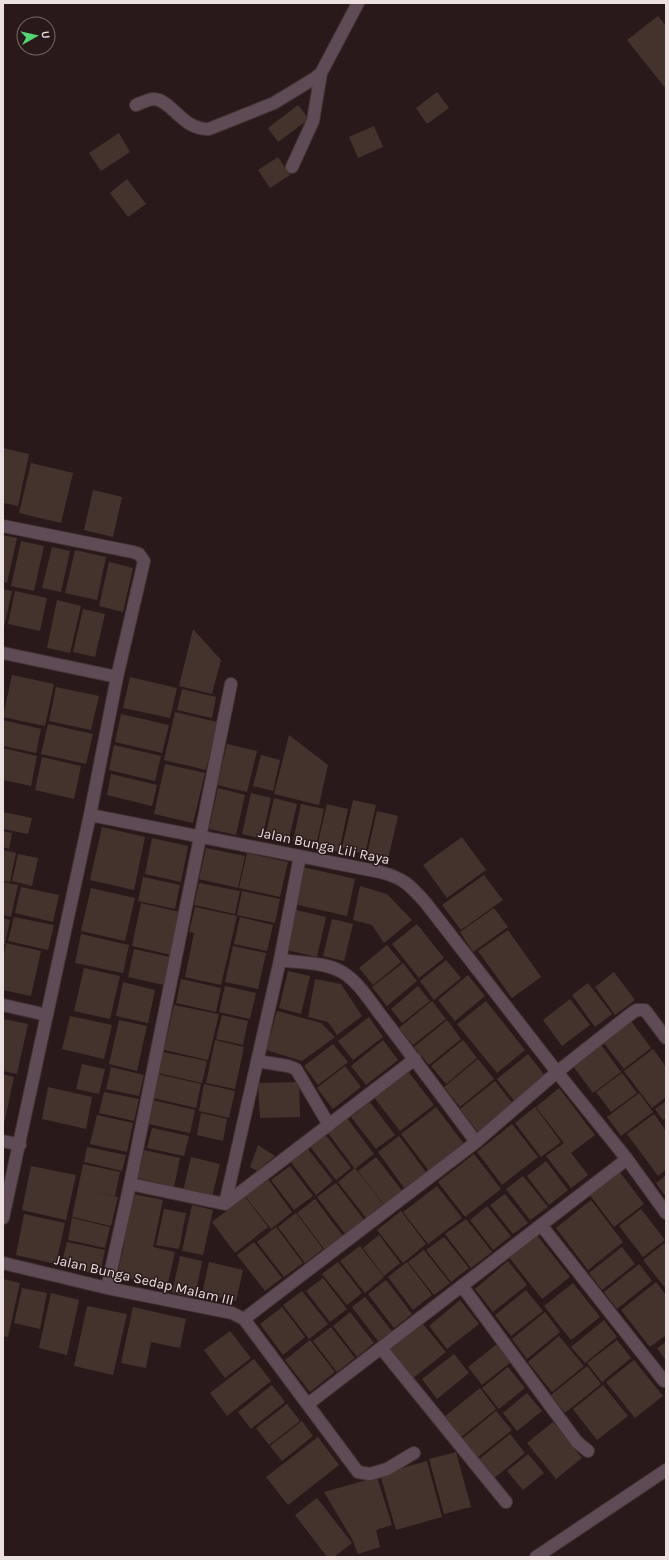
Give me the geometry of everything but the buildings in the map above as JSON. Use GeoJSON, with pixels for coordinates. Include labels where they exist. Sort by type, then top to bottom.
{"type":"FeatureCollection","features":[{"type":"Feature","properties":{"kind":"street"},"geometry":{"type":"LineString","coordinates":[[292,167],[313,121],[321,73],[358,3]]}},
{"type":"Feature","properties":{"kind":"street"},"geometry":{"type":"LineString","coordinates":[[136,105],[154,99],[162,102],[190,125],[202,129],[209,129],[274,104],[321,73]]}},
{"type":"Feature","properties":{"kind":"street"},"geometry":{"type":"LineString","coordinates":[[3,526],[133,552],[142,558],[143,568],[117,677],[90,815],[20,1145],[3,1218]]}},
{"type":"Feature","properties":{"kind":"street"},"geometry":{"type":"LineString","coordinates":[[3,653],[117,677]]}},
{"type":"Feature","properties":{"kind":"street"},"geometry":{"type":"LineString","coordinates":[[107,1288],[130,1184],[231,684]]}},
{"type":"Feature","properties":{"kind":"street","name":"Jalan Bunga Lili Raya"},"geometry":{"type":"LineString","coordinates":[[90,815],[380,872],[395,876],[405,882],[425,902],[557,1072],[627,1159],[666,1213]]}},
{"type":"Feature","properties":{"kind":"street"},"geometry":{"type":"LineString","coordinates":[[225,1204],[280,960],[300,856]]}},
{"type":"Feature","properties":{"kind":"street"},"geometry":{"type":"LineString","coordinates":[[280,960],[324,966],[343,972],[355,983],[415,1059],[476,1142]]}},
{"type":"Feature","properties":{"kind":"street"},"geometry":{"type":"LineString","coordinates":[[3,1005],[47,1015]]}},
{"type":"Feature","properties":{"kind":"street"},"geometry":{"type":"LineString","coordinates":[[244,1319],[476,1142],[557,1072],[637,1010],[645,1010],[666,1038]]}},
{"type":"Feature","properties":{"kind":"street"},"geometry":{"type":"LineString","coordinates":[[130,1184],[225,1204],[415,1059]]}},
{"type":"Feature","properties":{"kind":"street"},"geometry":{"type":"LineString","coordinates":[[257,1061],[296,1069],[329,1125]]}},
{"type":"Feature","properties":{"kind":"street"},"geometry":{"type":"LineString","coordinates":[[3,1141],[20,1145]]}},
{"type":"Feature","properties":{"kind":"street"},"geometry":{"type":"LineString","coordinates":[[308,1404],[627,1159]]}},
{"type":"Feature","properties":{"kind":"street"},"geometry":{"type":"LineString","coordinates":[[541,1225],[664,1381]]}},
{"type":"Feature","properties":{"kind":"street","name":"Jalan Bunga Sedap Malam III"},"geometry":{"type":"LineString","coordinates":[[3,1263],[107,1288],[232,1313],[244,1319],[358,1472],[370,1474],[387,1469],[414,1453]]}},
{"type":"Feature","properties":{"kind":"street"},"geometry":{"type":"LineString","coordinates":[[462,1286],[578,1442],[588,1451]]}},
{"type":"Feature","properties":{"kind":"street"},"geometry":{"type":"LineString","coordinates":[[381,1348],[506,1502]]}},
{"type":"Feature","properties":{"kind":"street"},"geometry":{"type":"LineString","coordinates":[[536,1557],[666,1470]]}}]}
